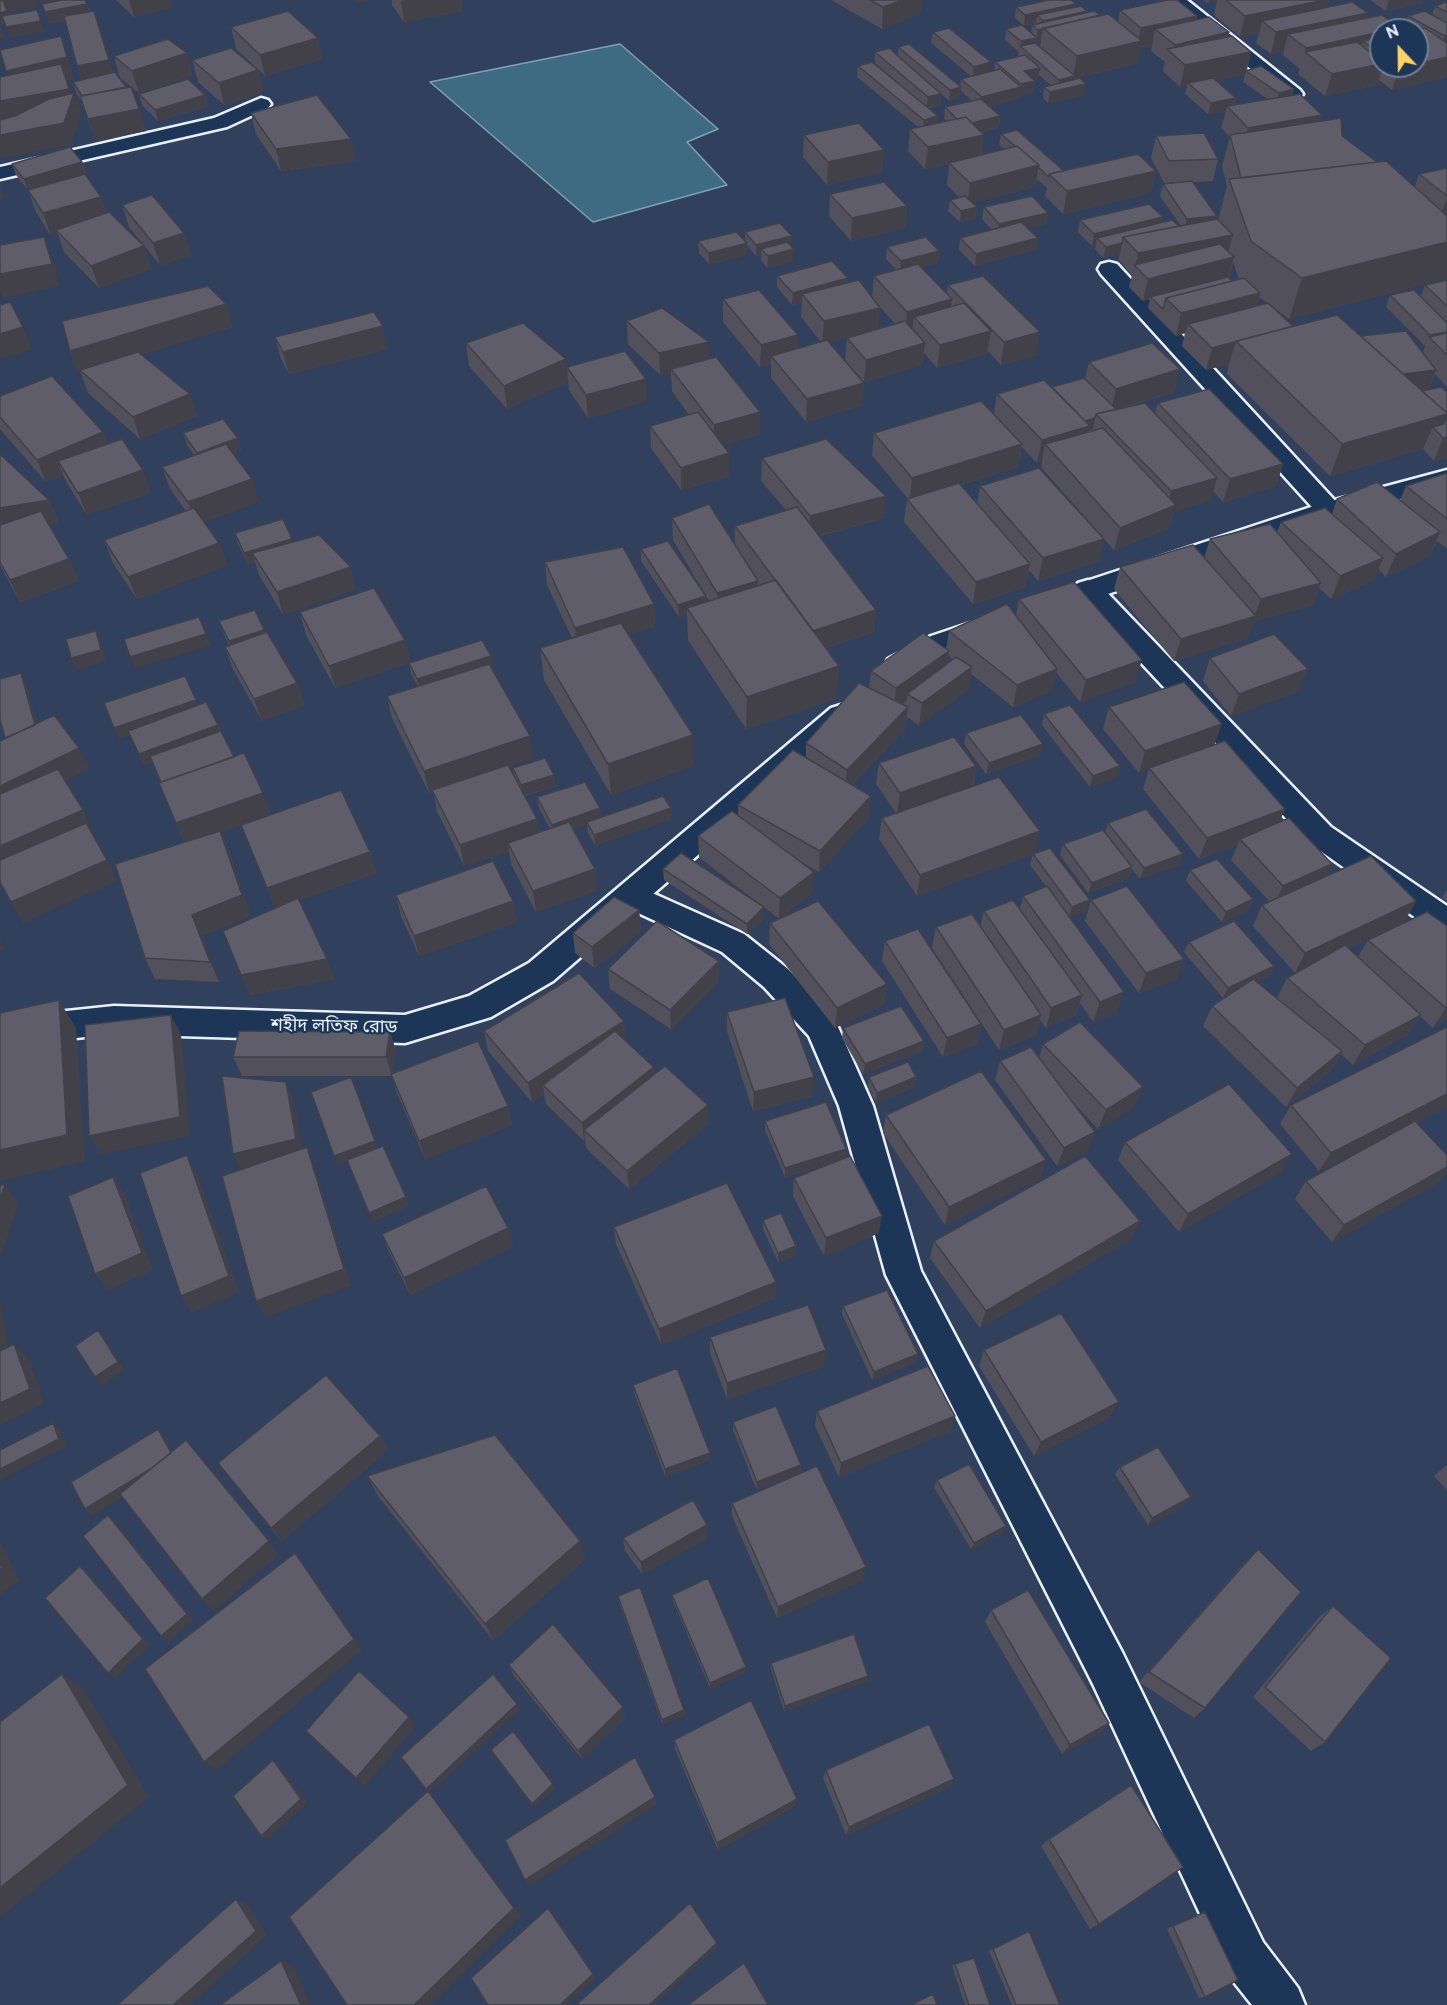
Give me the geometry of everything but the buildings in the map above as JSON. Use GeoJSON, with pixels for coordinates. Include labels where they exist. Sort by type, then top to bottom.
{"type":"FeatureCollection","features":[{"type":"Feature","properties":{"kind":"street"},"geometry":{"type":"LineString","coordinates":[[1176,0],[1306,107]]}},
{"type":"Feature","properties":{"kind":"street"},"geometry":{"type":"LineString","coordinates":[[0,174],[103,148],[220,123],[261,104]]}},
{"type":"Feature","properties":{"kind":"street"},"geometry":{"type":"LineString","coordinates":[[1109,269],[1329,510]]}},
{"type":"Feature","properties":{"kind":"street","name":"শহীদ লতিফ রোড"},"geometry":{"type":"LineString","coordinates":[[0,1032],[114,1020],[405,1029],[479,1007],[542,972],[899,664],[941,643],[1088,589],[1329,510],[1447,477]]}},
{"type":"Feature","properties":{"kind":"street"},"geometry":{"type":"LineString","coordinates":[[1088,589],[1320,835],[1447,922]]}},
{"type":"Feature","properties":{"kind":"street"},"geometry":{"type":"LineString","coordinates":[[632,896],[733,942],[776,978],[822,1028],[856,1106],[904,1275],[1108,1669],[1246,1959],[1281,2005]]}},
{"type":"Feature","properties":{"kind":"water"},"geometry":{"type":"Polygon","coordinates":[[[620,44],[718,129],[687,142],[727,185],[593,222],[430,82],[620,44]]]}}]}
